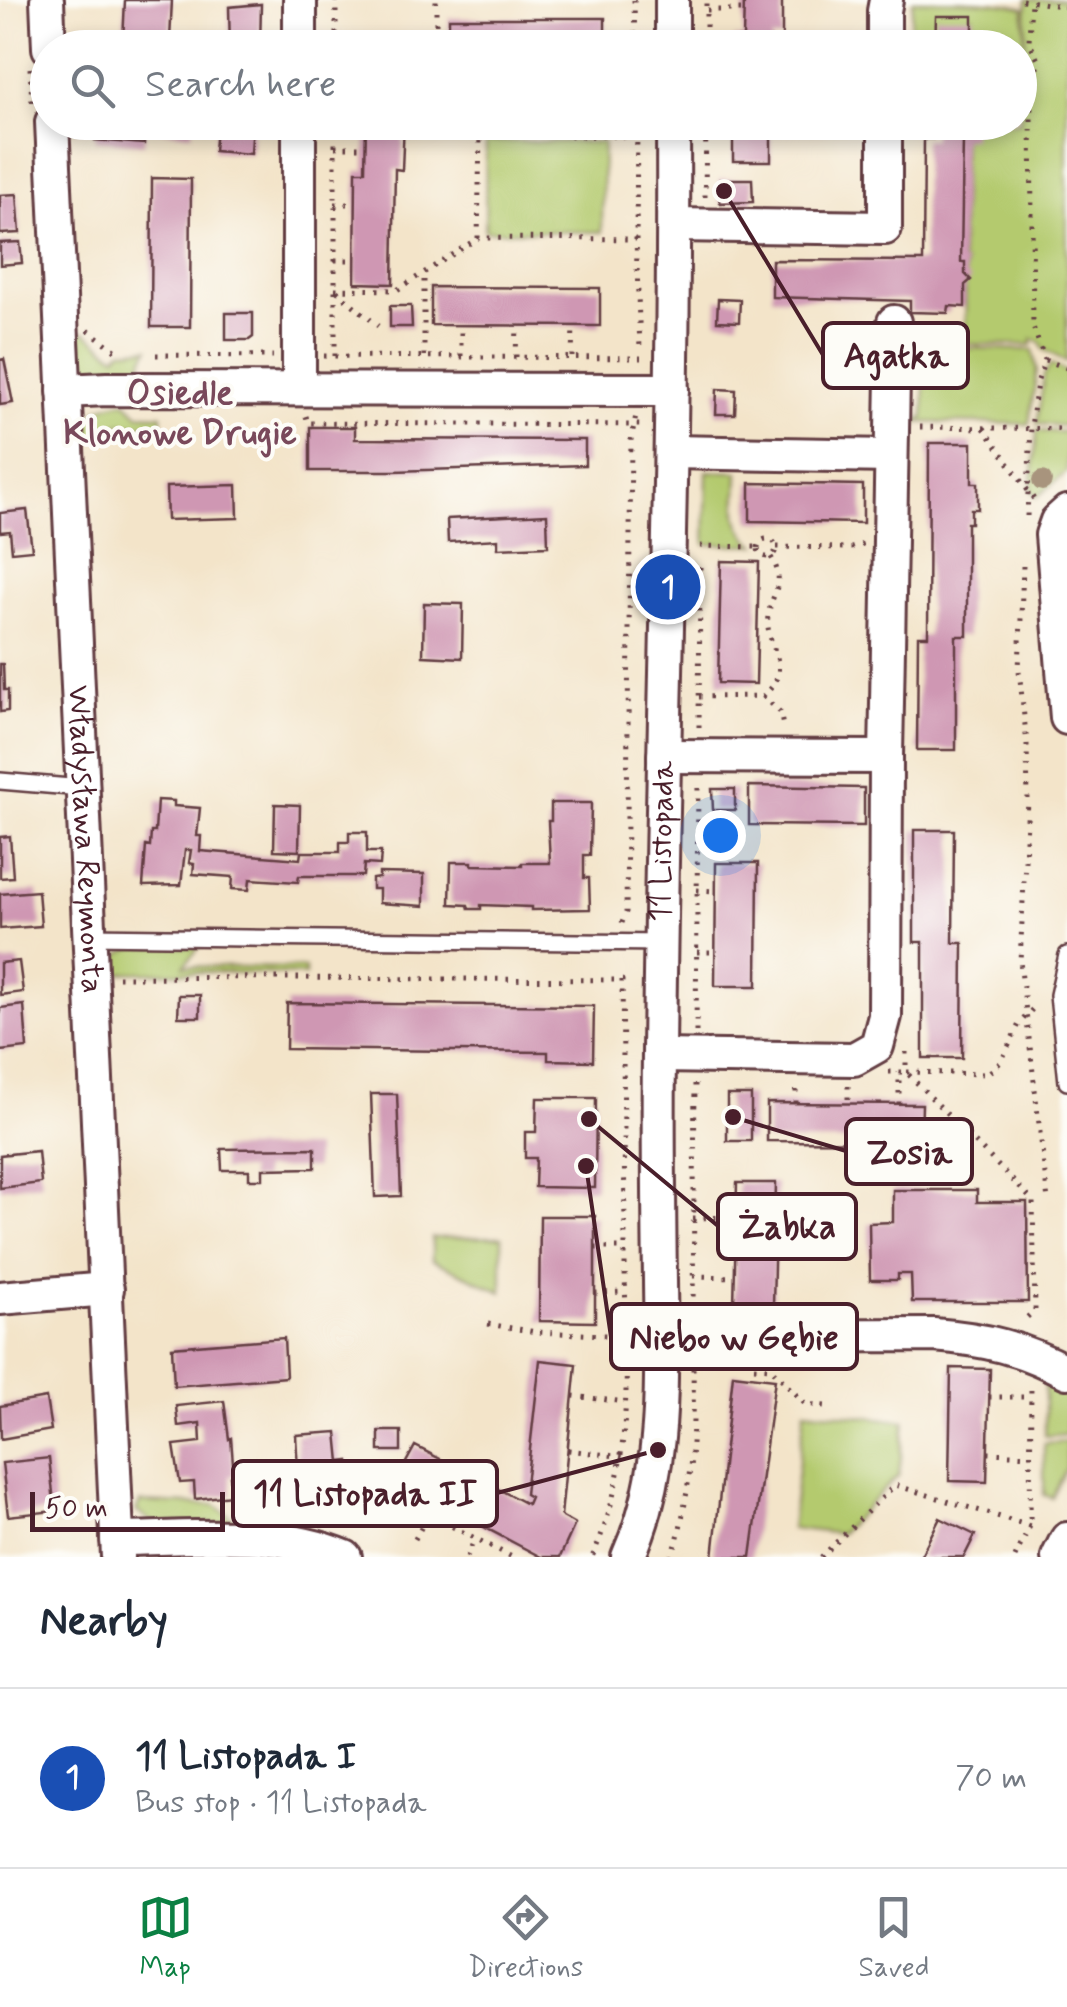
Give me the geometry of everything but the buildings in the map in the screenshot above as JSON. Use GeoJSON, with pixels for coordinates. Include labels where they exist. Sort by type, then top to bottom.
{"type":"FeatureCollection","features":[{"type":"Feature","properties":{"kind":"street"},"geometry":{"type":"LineString","coordinates":[[47,0],[48,30]]}},
{"type":"Feature","properties":{"kind":"street"},"geometry":{"type":"LineString","coordinates":[[300,0],[300,30]]}},
{"type":"Feature","properties":{"kind":"street"},"geometry":{"type":"LineString","coordinates":[[672,0],[672,30]]}},
{"type":"Feature","properties":{"kind":"street"},"geometry":{"type":"LineString","coordinates":[[884,30],[886,0]]}},
{"type":"Feature","properties":{"kind":"street","name":"Władysława Reymonta"},"geometry":{"type":"LineString","coordinates":[[53,140],[117,1548]]}},
{"type":"Feature","properties":{"kind":"street"},"geometry":{"type":"LineString","coordinates":[[299,389],[300,140]]}},
{"type":"Feature","properties":{"kind":"street","name":"11 Listopada"},"geometry":{"type":"LineString","coordinates":[[628,1557],[658,1450],[662,1336],[659,1056],[671,439],[656,390],[689,225],[676,140]]}},
{"type":"Feature","properties":{"kind":"street"},"geometry":{"type":"LineString","coordinates":[[689,225],[885,228],[885,140]]}},
{"type":"Feature","properties":{"kind":"street"},"geometry":{"type":"LineString","coordinates":[[659,1056],[854,1059],[877,1046],[885,1016],[894,322]]}},
{"type":"Feature","properties":{"kind":"street"},"geometry":{"type":"LineString","coordinates":[[64,391],[656,390]]}},
{"type":"Feature","properties":{"kind":"street"},"geometry":{"type":"LineString","coordinates":[[671,439],[891,441]]}},
{"type":"Feature","properties":{"kind":"street"},"geometry":{"type":"LineString","coordinates":[[1049,522],[1067,718]]}},
{"type":"Feature","properties":{"kind":"street"},"geometry":{"type":"LineString","coordinates":[[664,756],[886,757]]}},
{"type":"Feature","properties":{"kind":"street"},"geometry":{"type":"LineString","coordinates":[[0,1298],[107,1289]]}},
{"type":"Feature","properties":{"kind":"street"},"geometry":{"type":"LineString","coordinates":[[662,1336],[934,1336],[1023,1342],[1067,1372]]}},
{"type":"Feature","properties":{"kind":"street"},"geometry":{"type":"LineString","coordinates":[[117,1548],[248,1538],[284,1540],[345,1557]]}},
{"type":"Feature","properties":{"kind":"street"},"geometry":{"type":"LineString","coordinates":[[1058,1557],[1067,1539]]}},
{"type":"Feature","properties":{"kind":"lane"},"geometry":{"type":"LineString","coordinates":[[0,782],[82,788]]}},
{"type":"Feature","properties":{"kind":"lane"},"geometry":{"type":"LineString","coordinates":[[88,936],[661,942]]}},
{"type":"Feature","properties":{"kind":"lane"},"geometry":{"type":"LineString","coordinates":[[1067,955],[1058,995],[1067,1082]]}},
{"type":"Feature","properties":{"kind":"path"},"geometry":{"type":"LineString","coordinates":[[336,0],[336,30]]}},
{"type":"Feature","properties":{"kind":"path"},"geometry":{"type":"LineString","coordinates":[[436,0],[436,30]]}},
{"type":"Feature","properties":{"kind":"path"},"geometry":{"type":"LineString","coordinates":[[634,0],[635,30]]}},
{"type":"Feature","properties":{"kind":"path"},"geometry":{"type":"LineString","coordinates":[[706,0],[706,30]]}},
{"type":"Feature","properties":{"kind":"path"},"geometry":{"type":"LineString","coordinates":[[1022,0],[1067,7]]}},
{"type":"Feature","properties":{"kind":"path"},"geometry":{"type":"LineString","coordinates":[[1030,30],[1032,1]]}},
{"type":"Feature","properties":{"kind":"path"},"geometry":{"type":"LineString","coordinates":[[706,10],[744,10]]}},
{"type":"Feature","properties":{"kind":"path"},"geometry":{"type":"LineString","coordinates":[[335,140],[335,356]]}},
{"type":"Feature","properties":{"kind":"path"},"geometry":{"type":"LineString","coordinates":[[478,238],[480,140]]}},
{"type":"Feature","properties":{"kind":"path"},"geometry":{"type":"LineString","coordinates":[[156,355],[641,358],[637,140]]}},
{"type":"Feature","properties":{"kind":"path"},"geometry":{"type":"LineString","coordinates":[[689,225],[705,140]]}},
{"type":"Feature","properties":{"kind":"path"},"geometry":{"type":"LineString","coordinates":[[1031,140],[1032,327],[1045,360],[1037,383],[1028,491],[1049,522]]}},
{"type":"Feature","properties":{"kind":"path"},"geometry":{"type":"LineString","coordinates":[[335,147],[365,147]]}},
{"type":"Feature","properties":{"kind":"path"},"geometry":{"type":"LineString","coordinates":[[335,204],[356,204]]}},
{"type":"Feature","properties":{"kind":"path"},"geometry":{"type":"LineString","coordinates":[[335,289],[397,290],[478,238],[534,235],[636,240]]}},
{"type":"Feature","properties":{"kind":"path"},"geometry":{"type":"LineString","coordinates":[[335,260],[356,260]]}},
{"type":"Feature","properties":{"kind":"path"},"geometry":{"type":"LineString","coordinates":[[424,272],[424,356]]}},
{"type":"Feature","properties":{"kind":"path"},"geometry":{"type":"LineString","coordinates":[[335,289],[378,326]]}},
{"type":"Feature","properties":{"kind":"path"},"geometry":{"type":"LineString","coordinates":[[460,356],[461,325]]}},
{"type":"Feature","properties":{"kind":"path"},"geometry":{"type":"LineString","coordinates":[[516,357],[517,326]]}},
{"type":"Feature","properties":{"kind":"path"},"geometry":{"type":"LineString","coordinates":[[572,358],[573,326]]}},
{"type":"Feature","properties":{"kind":"path"},"geometry":{"type":"LineString","coordinates":[[1045,360],[1067,368]]}},
{"type":"Feature","properties":{"kind":"path"},"geometry":{"type":"LineString","coordinates":[[299,389],[308,423],[634,425],[671,439]]}},
{"type":"Feature","properties":{"kind":"path"},"geometry":{"type":"LineString","coordinates":[[615,941],[626,912],[631,440],[634,425],[656,390]]}},
{"type":"Feature","properties":{"kind":"path"},"geometry":{"type":"LineString","coordinates":[[891,441],[984,427],[1067,428]]}},
{"type":"Feature","properties":{"kind":"path"},"geometry":{"type":"LineString","coordinates":[[984,427],[1049,522]]}},
{"type":"Feature","properties":{"kind":"path"},"geometry":{"type":"LineString","coordinates":[[699,697],[763,696],[778,677],[768,615],[779,580],[771,557],[762,555],[758,547],[766,538],[777,546],[771,557]]}},
{"type":"Feature","properties":{"kind":"path"},"geometry":{"type":"LineString","coordinates":[[777,546],[850,548],[864,544]]}},
{"type":"Feature","properties":{"kind":"path"},"geometry":{"type":"LineString","coordinates":[[696,1056],[700,546],[758,547]]}},
{"type":"Feature","properties":{"kind":"path"},"geometry":{"type":"LineString","coordinates":[[1024,562],[1019,670],[1028,800],[1020,961],[1048,1200]]}},
{"type":"Feature","properties":{"kind":"path"},"geometry":{"type":"LineString","coordinates":[[763,696],[780,712],[783,726]]}},
{"type":"Feature","properties":{"kind":"path"},"geometry":{"type":"LineString","coordinates":[[697,890],[716,891]]}},
{"type":"Feature","properties":{"kind":"path"},"geometry":{"type":"LineString","coordinates":[[697,952],[716,952]]}},
{"type":"Feature","properties":{"kind":"path"},"geometry":{"type":"LineString","coordinates":[[90,976],[622,980],[625,1402],[622,1457],[614,1499],[592,1557]]}},
{"type":"Feature","properties":{"kind":"path"},"geometry":{"type":"LineString","coordinates":[[882,1072],[987,1074],[1001,1062],[1026,1015],[1048,993],[1058,995]]}},
{"type":"Feature","properties":{"kind":"path"},"geometry":{"type":"LineString","coordinates":[[899,1104],[902,1072]]}},
{"type":"Feature","properties":{"kind":"path"},"geometry":{"type":"LineString","coordinates":[[902,1072],[1033,1202],[1034,1310],[1023,1342],[1031,1397],[1030,1526],[1015,1557]]}},
{"type":"Feature","properties":{"kind":"path"},"geometry":{"type":"LineString","coordinates":[[694,1218],[736,1217]]}},
{"type":"Feature","properties":{"kind":"path"},"geometry":{"type":"LineString","coordinates":[[595,1248],[625,1248]]}},
{"type":"Feature","properties":{"kind":"path"},"geometry":{"type":"LineString","coordinates":[[693,1276],[734,1277]]}},
{"type":"Feature","properties":{"kind":"path"},"geometry":{"type":"LineString","coordinates":[[595,1293],[626,1292]]}},
{"type":"Feature","properties":{"kind":"path"},"geometry":{"type":"LineString","coordinates":[[488,1324],[536,1332],[626,1336]]}},
{"type":"Feature","properties":{"kind":"path"},"geometry":{"type":"LineString","coordinates":[[743,1366],[772,1368],[805,1404],[814,1408],[825,1406]]}},
{"type":"Feature","properties":{"kind":"path"},"geometry":{"type":"LineString","coordinates":[[573,1396],[625,1402]]}},
{"type":"Feature","properties":{"kind":"path"},"geometry":{"type":"LineString","coordinates":[[989,1397],[1031,1397]]}},
{"type":"Feature","properties":{"kind":"path"},"geometry":{"type":"LineString","coordinates":[[568,1450],[622,1457]]}},
{"type":"Feature","properties":{"kind":"path"},"geometry":{"type":"LineString","coordinates":[[988,1454],[1031,1455]]}},
{"type":"Feature","properties":{"kind":"path"},"geometry":{"type":"LineString","coordinates":[[821,1557],[895,1485],[1030,1526]]}},
{"type":"Feature","properties":{"kind":"path"},"geometry":{"type":"LineString","coordinates":[[396,1498],[512,1557]]}},
{"type":"Feature","properties":{"kind":"path"},"geometry":{"type":"LineString","coordinates":[[416,1539],[428,1514]]}},
{"type":"Feature","properties":{"kind":"path"},"geometry":{"type":"LineString","coordinates":[[467,1557],[474,1538]]}},
{"type":"Feature","properties":{"kind":"green space"},"geometry":{"type":"Polygon","coordinates":[[[913,0],[987,2],[1024,8],[1025,30],[972,30],[972,16],[953,30],[910,30],[913,0]]]}},
{"type":"Feature","properties":{"kind":"green space"},"geometry":{"type":"Polygon","coordinates":[[[1027,0],[1067,0],[1067,362],[1032,339],[1032,345],[966,344],[965,262],[961,262],[963,140],[1037,140],[1037,30],[1026,30],[1027,0]]]}},
{"type":"Feature","properties":{"kind":"green space"},"geometry":{"type":"Polygon","coordinates":[[[486,141],[603,142],[602,232],[485,231],[486,141]]]}},
{"type":"Feature","properties":{"kind":"green space"},"geometry":{"type":"Polygon","coordinates":[[[85,332],[116,356],[122,350],[149,348],[135,376],[101,374],[86,366],[77,333],[85,332]]]}},
{"type":"Feature","properties":{"kind":"green space"},"geometry":{"type":"Polygon","coordinates":[[[966,348],[1033,350],[1037,370],[1029,424],[906,422],[924,418],[925,364],[965,364],[966,348]]]}},
{"type":"Feature","properties":{"kind":"green space"},"geometry":{"type":"Polygon","coordinates":[[[1051,364],[1067,372],[1067,426],[1037,424],[1044,375],[1051,364]]]}},
{"type":"Feature","properties":{"kind":"green space"},"geometry":{"type":"Polygon","coordinates":[[[125,401],[139,414],[162,415],[162,426],[119,424],[82,441],[86,423],[95,412],[125,401]]]}},
{"type":"Feature","properties":{"kind":"green space"},"geometry":{"type":"Polygon","coordinates":[[[1037,431],[1067,432],[1067,472],[1037,497],[1031,490],[1037,431]]]}},
{"type":"Feature","properties":{"kind":"green space"},"geometry":{"type":"Polygon","coordinates":[[[707,471],[738,472],[738,521],[756,545],[705,544],[707,471]]]}},
{"type":"Feature","properties":{"kind":"green space"},"geometry":{"type":"Polygon","coordinates":[[[200,946],[184,966],[305,968],[305,975],[108,973],[121,953],[134,947],[200,946]]]}},
{"type":"Feature","properties":{"kind":"green space"},"geometry":{"type":"Polygon","coordinates":[[[502,1237],[502,1292],[432,1260],[432,1238],[502,1237]]]}},
{"type":"Feature","properties":{"kind":"green space"},"geometry":{"type":"Polygon","coordinates":[[[1045,1381],[1067,1390],[1067,1434],[1045,1436],[1045,1381]]]}},
{"type":"Feature","properties":{"kind":"green space"},"geometry":{"type":"Polygon","coordinates":[[[805,1410],[905,1421],[899,1475],[840,1534],[791,1528],[805,1410]]]}},
{"type":"Feature","properties":{"kind":"green space"},"geometry":{"type":"Polygon","coordinates":[[[1067,1441],[1067,1467],[1052,1498],[1044,1495],[1044,1443],[1067,1441]]]}},
{"type":"Feature","properties":{"kind":"green space"},"geometry":{"type":"Polygon","coordinates":[[[140,1502],[215,1505],[240,1524],[155,1524],[136,1511],[140,1502]]]}},
{"type":"Feature","properties":{"kind":"place","name":"Agatka"},"geometry":{"type":"Point","coordinates":[724,191]}},
{"type":"Feature","properties":{"kind":"place","name":"11 Listopada I"},"geometry":{"type":"Point","coordinates":[668,587]}},
{"type":"Feature","properties":{"kind":"place","name":"Zosia"},"geometry":{"type":"Point","coordinates":[733,1117]}},
{"type":"Feature","properties":{"kind":"place","name":"Żabka"},"geometry":{"type":"Point","coordinates":[589,1119]}},
{"type":"Feature","properties":{"kind":"place","name":"Niebo w Gębie"},"geometry":{"type":"Point","coordinates":[586,1166]}},
{"type":"Feature","properties":{"kind":"place","name":"11 Listopada II"},"geometry":{"type":"Point","coordinates":[658,1450]}},
{"type":"Feature","properties":{"kind":"district","name":"Osiedle Klonowe Drugie"},"geometry":{"type":"Point","coordinates":[180,414]}}]}
